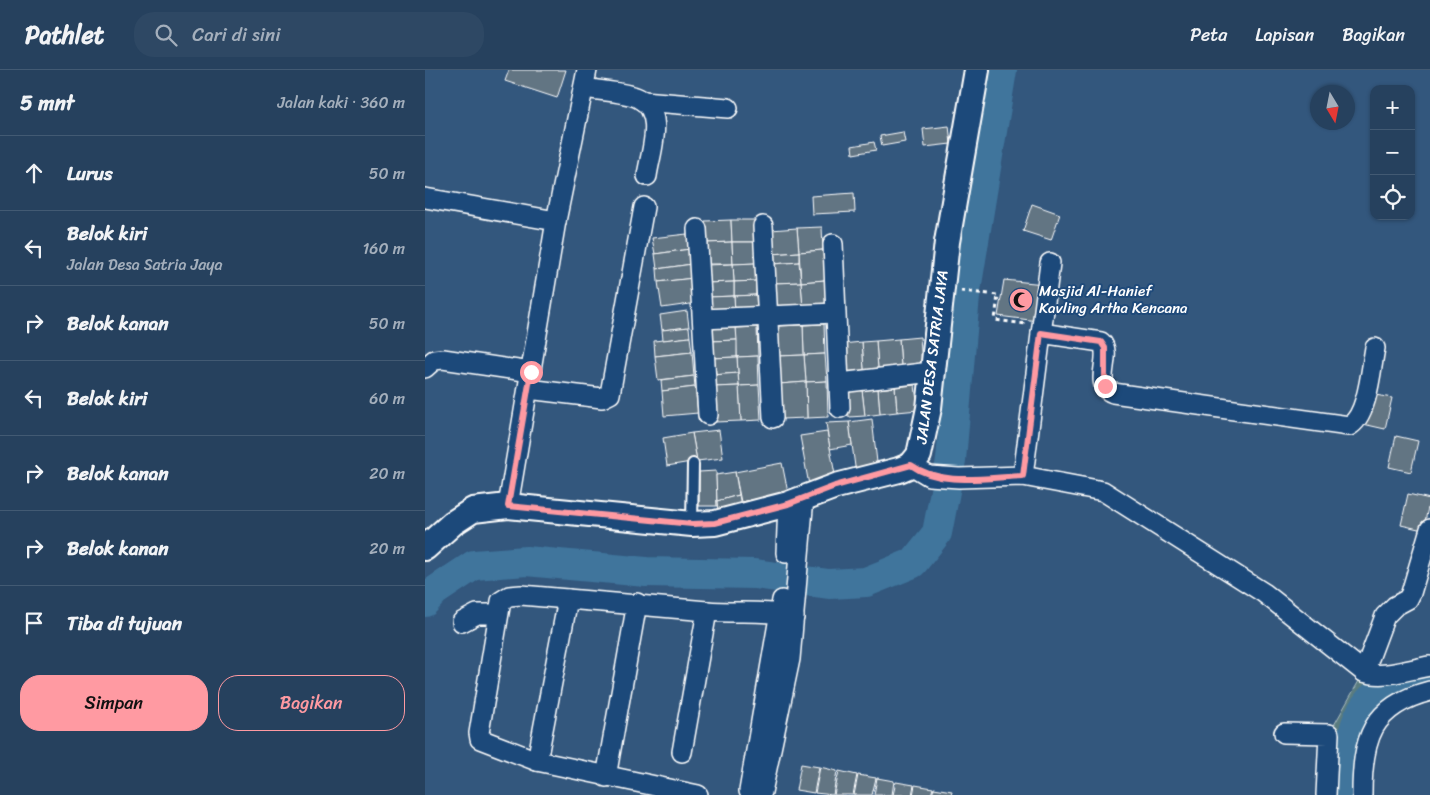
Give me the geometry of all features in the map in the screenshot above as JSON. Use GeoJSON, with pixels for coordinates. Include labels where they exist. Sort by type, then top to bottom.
{"type":"FeatureCollection","features":[{"type":"Feature","properties":{"kind":"street","name":"JALAN DESA SATRIA JAYA"},"geometry":{"type":"LineString","coordinates":[[425,548],[453,523],[473,510],[508,506],[692,524],[715,523],[796,500],[920,470],[921,450],[929,408],[931,372],[947,242],[977,70]]}},
{"type":"Feature","properties":{"kind":"street"},"geometry":{"type":"LineString","coordinates":[[508,506],[556,221],[586,79],[638,98],[651,109],[655,122],[647,176]]}},
{"type":"Feature","properties":{"kind":"street"},"geometry":{"type":"LineString","coordinates":[[643,101],[728,108]]}},
{"type":"Feature","properties":{"kind":"street"},"geometry":{"type":"LineString","coordinates":[[425,198],[556,221]]}},
{"type":"Feature","properties":{"kind":"street"},"geometry":{"type":"LineString","coordinates":[[426,366],[434,360],[443,359],[602,398],[610,394],[644,207]]}},
{"type":"Feature","properties":{"kind":"street"},"geometry":{"type":"LineString","coordinates":[[763,226],[773,418]]}},
{"type":"Feature","properties":{"kind":"street"},"geometry":{"type":"LineString","coordinates":[[697,229],[708,415]]}},
{"type":"Feature","properties":{"kind":"street"},"geometry":{"type":"LineString","coordinates":[[833,244],[840,408]]}},
{"type":"Feature","properties":{"kind":"street"},"geometry":{"type":"LineString","coordinates":[[1023,476],[1050,263]]}},
{"type":"Feature","properties":{"kind":"street"},"geometry":{"type":"LineString","coordinates":[[703,319],[835,313]]}},
{"type":"Feature","properties":{"kind":"street"},"geometry":{"type":"LineString","coordinates":[[1042,329],[1101,342],[1105,348],[1103,383],[1113,393],[1349,426],[1357,421],[1362,410],[1375,348]]}},
{"type":"Feature","properties":{"kind":"street"},"geometry":{"type":"LineString","coordinates":[[839,383],[931,372]]}},
{"type":"Feature","properties":{"kind":"street"},"geometry":{"type":"LineString","coordinates":[[920,470],[959,478],[1023,476],[1103,491],[1264,593],[1364,672],[1374,676],[1430,666]]}},
{"type":"Feature","properties":{"kind":"street"},"geometry":{"type":"LineString","coordinates":[[759,794],[788,609],[796,500]]}},
{"type":"Feature","properties":{"kind":"street"},"geometry":{"type":"LineString","coordinates":[[1364,672],[1385,616],[1408,599],[1411,593],[1430,529]]}},
{"type":"Feature","properties":{"kind":"street"},"geometry":{"type":"LineString","coordinates":[[698,795],[676,793],[537,761],[483,742],[479,738],[501,601],[509,596],[637,603],[707,611],[788,609]]}},
{"type":"Feature","properties":{"kind":"street"},"geometry":{"type":"LineString","coordinates":[[537,761],[568,599]]}},
{"type":"Feature","properties":{"kind":"street"},"geometry":{"type":"LineString","coordinates":[[606,777],[637,603]]}},
{"type":"Feature","properties":{"kind":"street"},"geometry":{"type":"LineString","coordinates":[[682,752],[707,611]]}},
{"type":"Feature","properties":{"kind":"street"},"geometry":{"type":"LineString","coordinates":[[462,622],[477,614],[498,614]]}},
{"type":"Feature","properties":{"kind":"street"},"geometry":{"type":"LineString","coordinates":[[1362,795],[1362,769],[1367,741],[1383,712],[1399,701],[1430,691]]}},
{"type":"Feature","properties":{"kind":"street"},"geometry":{"type":"LineString","coordinates":[[1284,733],[1329,734],[1326,795]]}},
{"type":"Feature","properties":{"kind":"lane"},"geometry":{"type":"LineString","coordinates":[[692,524],[693,464]]}},
{"type":"Feature","properties":{"kind":"path"},"geometry":{"type":"LineString","coordinates":[[961,290],[998,295],[995,320],[1042,329]]}},
{"type":"Feature","properties":{"kind":"green space"},"geometry":{"type":"Polygon","coordinates":[[[1430,666],[1430,691],[1383,712],[1362,795],[1326,795],[1329,734],[1364,672],[1430,666]]]}},
{"type":"Feature","properties":{"kind":"building"},"geometry":{"type":"Polygon","coordinates":[[[509,70],[566,70],[557,98],[505,81],[509,70]]]}},
{"type":"Feature","properties":{"kind":"building"},"geometry":{"type":"Polygon","coordinates":[[[949,126],[951,144],[925,147],[923,129],[949,126]]]}},
{"type":"Feature","properties":{"kind":"building"},"geometry":{"type":"Polygon","coordinates":[[[903,132],[905,142],[882,146],[880,136],[903,132]]]}},
{"type":"Feature","properties":{"kind":"building"},"geometry":{"type":"Polygon","coordinates":[[[874,142],[876,150],[853,154],[852,146],[874,142]]]}},
{"type":"Feature","properties":{"kind":"building"},"geometry":{"type":"Polygon","coordinates":[[[854,193],[855,212],[812,214],[811,196],[854,193]]]}},
{"type":"Feature","properties":{"kind":"building"},"geometry":{"type":"Polygon","coordinates":[[[1032,204],[1060,214],[1051,240],[1023,231],[1032,204]]]}},
{"type":"Feature","properties":{"kind":"building"},"geometry":{"type":"Polygon","coordinates":[[[731,220],[732,242],[706,243],[705,221],[731,220]]]}},
{"type":"Feature","properties":{"kind":"building"},"geometry":{"type":"Polygon","coordinates":[[[731,220],[756,220],[757,242],[732,242],[731,220]]]}},
{"type":"Feature","properties":{"kind":"building"},"geometry":{"type":"Polygon","coordinates":[[[822,227],[823,250],[799,252],[797,228],[822,227]]]}},
{"type":"Feature","properties":{"kind":"building"},"geometry":{"type":"Polygon","coordinates":[[[797,228],[799,252],[772,254],[771,230],[797,228]]]}},
{"type":"Feature","properties":{"kind":"building"},"geometry":{"type":"Polygon","coordinates":[[[687,234],[690,249],[655,254],[652,238],[687,234]]]}},
{"type":"Feature","properties":{"kind":"building"},"geometry":{"type":"Polygon","coordinates":[[[732,242],[733,264],[708,264],[707,243],[732,242]]]}},
{"type":"Feature","properties":{"kind":"building"},"geometry":{"type":"Polygon","coordinates":[[[732,242],[757,242],[758,263],[733,264],[732,242]]]}},
{"type":"Feature","properties":{"kind":"building"},"geometry":{"type":"Polygon","coordinates":[[[690,249],[692,264],[657,269],[655,254],[690,249]]]}},
{"type":"Feature","properties":{"kind":"building"},"geometry":{"type":"Polygon","coordinates":[[[823,250],[825,280],[801,282],[799,252],[823,250]]]}},
{"type":"Feature","properties":{"kind":"building"},"geometry":{"type":"Polygon","coordinates":[[[799,252],[799,262],[773,264],[772,254],[799,252]]]}},
{"type":"Feature","properties":{"kind":"building"},"geometry":{"type":"Polygon","coordinates":[[[799,262],[801,282],[775,283],[773,264],[799,262]]]}},
{"type":"Feature","properties":{"kind":"building"},"geometry":{"type":"Polygon","coordinates":[[[755,263],[756,281],[734,282],[733,264],[755,263]]]}},
{"type":"Feature","properties":{"kind":"building"},"geometry":{"type":"Polygon","coordinates":[[[692,264],[694,278],[658,282],[657,269],[692,264]]]}},
{"type":"Feature","properties":{"kind":"building"},"geometry":{"type":"Polygon","coordinates":[[[733,264],[734,282],[707,283],[706,265],[733,264]]]}},
{"type":"Feature","properties":{"kind":"building"},"geometry":{"type":"Polygon","coordinates":[[[694,278],[697,303],[662,308],[658,282],[694,278]]]}},
{"type":"Feature","properties":{"kind":"building"},"geometry":{"type":"Polygon","coordinates":[[[825,280],[827,308],[803,310],[801,282],[825,280]]]}},
{"type":"Feature","properties":{"kind":"building","name":"Masjid Al-Hanief Kavling Artha Kencana"},"geometry":{"type":"Polygon","coordinates":[[[1004,280],[1044,284],[1038,321],[998,316],[1004,280]]]}},
{"type":"Feature","properties":{"kind":"building"},"geometry":{"type":"Polygon","coordinates":[[[756,281],[756,295],[734,296],[734,282],[756,281]]]}},
{"type":"Feature","properties":{"kind":"building"},"geometry":{"type":"Polygon","coordinates":[[[734,282],[734,296],[708,297],[707,283],[734,282]]]}},
{"type":"Feature","properties":{"kind":"building"},"geometry":{"type":"Polygon","coordinates":[[[801,282],[803,310],[776,312],[775,283],[801,282]]]}},
{"type":"Feature","properties":{"kind":"building"},"geometry":{"type":"Polygon","coordinates":[[[756,295],[757,311],[735,312],[734,296],[756,295]]]}},
{"type":"Feature","properties":{"kind":"building"},"geometry":{"type":"Polygon","coordinates":[[[734,296],[735,312],[710,313],[709,297],[734,296]]]}},
{"type":"Feature","properties":{"kind":"building"},"geometry":{"type":"Polygon","coordinates":[[[687,311],[689,327],[662,330],[660,315],[687,311]]]}},
{"type":"Feature","properties":{"kind":"building"},"geometry":{"type":"Polygon","coordinates":[[[824,324],[825,354],[804,355],[803,325],[824,324]]]}},
{"type":"Feature","properties":{"kind":"building"},"geometry":{"type":"Polygon","coordinates":[[[803,325],[804,355],[778,356],[777,326],[803,325]]]}},
{"type":"Feature","properties":{"kind":"building"},"geometry":{"type":"Polygon","coordinates":[[[689,327],[690,337],[663,340],[662,330],[689,327]]]}},
{"type":"Feature","properties":{"kind":"building"},"geometry":{"type":"Polygon","coordinates":[[[757,327],[758,356],[737,357],[736,328],[757,327]]]}},
{"type":"Feature","properties":{"kind":"building"},"geometry":{"type":"Polygon","coordinates":[[[711,328],[736,328],[737,340],[711,341],[711,328]]]}},
{"type":"Feature","properties":{"kind":"building"},"geometry":{"type":"Polygon","coordinates":[[[690,337],[692,352],[655,356],[654,341],[690,337]]]}},
{"type":"Feature","properties":{"kind":"building"},"geometry":{"type":"Polygon","coordinates":[[[920,337],[922,365],[901,367],[899,339],[920,337]]]}},
{"type":"Feature","properties":{"kind":"building"},"geometry":{"type":"Polygon","coordinates":[[[899,339],[901,367],[878,369],[876,341],[899,339]]]}},
{"type":"Feature","properties":{"kind":"building"},"geometry":{"type":"Polygon","coordinates":[[[737,340],[737,357],[712,358],[711,341],[737,340]]]}},
{"type":"Feature","properties":{"kind":"building"},"geometry":{"type":"Polygon","coordinates":[[[876,341],[878,369],[864,370],[862,342],[876,341]]]}},
{"type":"Feature","properties":{"kind":"building"},"geometry":{"type":"Polygon","coordinates":[[[862,342],[864,370],[844,372],[842,344],[862,342]]]}},
{"type":"Feature","properties":{"kind":"building"},"geometry":{"type":"Polygon","coordinates":[[[692,352],[694,376],[658,380],[655,356],[692,352]]]}},
{"type":"Feature","properties":{"kind":"building"},"geometry":{"type":"Polygon","coordinates":[[[825,354],[827,381],[806,382],[804,355],[825,354]]]}},
{"type":"Feature","properties":{"kind":"building"},"geometry":{"type":"Polygon","coordinates":[[[804,355],[806,382],[779,384],[778,356],[804,355]]]}},
{"type":"Feature","properties":{"kind":"building"},"geometry":{"type":"Polygon","coordinates":[[[758,356],[759,385],[739,386],[737,357],[758,356]]]}},
{"type":"Feature","properties":{"kind":"building"},"geometry":{"type":"Polygon","coordinates":[[[737,357],[738,373],[713,375],[712,358],[737,357]]]}},
{"type":"Feature","properties":{"kind":"building"},"geometry":{"type":"Polygon","coordinates":[[[738,373],[739,386],[714,387],[713,375],[738,373]]]}},
{"type":"Feature","properties":{"kind":"building"},"geometry":{"type":"Polygon","coordinates":[[[694,376],[695,387],[662,391],[661,380],[694,376]]]}},
{"type":"Feature","properties":{"kind":"building"},"geometry":{"type":"Polygon","coordinates":[[[827,381],[828,417],[807,418],[806,382],[827,381]]]}},
{"type":"Feature","properties":{"kind":"building"},"geometry":{"type":"Polygon","coordinates":[[[806,382],[807,418],[781,419],[779,384],[806,382]]]}},
{"type":"Feature","properties":{"kind":"building"},"geometry":{"type":"Polygon","coordinates":[[[759,385],[761,420],[741,421],[739,386],[759,385]]]}},
{"type":"Feature","properties":{"kind":"building"},"geometry":{"type":"Polygon","coordinates":[[[915,385],[918,410],[897,412],[895,387],[915,385]]]}},
{"type":"Feature","properties":{"kind":"building"},"geometry":{"type":"Polygon","coordinates":[[[739,386],[741,421],[715,422],[714,387],[739,386]]]}},
{"type":"Feature","properties":{"kind":"building"},"geometry":{"type":"Polygon","coordinates":[[[695,387],[698,413],[664,416],[662,391],[695,387]]]}},
{"type":"Feature","properties":{"kind":"building"},"geometry":{"type":"Polygon","coordinates":[[[895,387],[897,412],[880,414],[878,389],[895,387]]]}},
{"type":"Feature","properties":{"kind":"building"},"geometry":{"type":"Polygon","coordinates":[[[878,389],[880,414],[865,416],[862,390],[878,389]]]}},
{"type":"Feature","properties":{"kind":"building"},"geometry":{"type":"Polygon","coordinates":[[[862,390],[865,416],[849,417],[847,392],[862,390]]]}},
{"type":"Feature","properties":{"kind":"building"},"geometry":{"type":"Polygon","coordinates":[[[1370,394],[1392,398],[1385,429],[1363,424],[1370,394]]]}},
{"type":"Feature","properties":{"kind":"building"},"geometry":{"type":"Polygon","coordinates":[[[872,419],[878,471],[856,474],[849,422],[872,419]]]}},
{"type":"Feature","properties":{"kind":"building"},"geometry":{"type":"Polygon","coordinates":[[[849,422],[852,445],[830,449],[826,423],[849,422]]]}},
{"type":"Feature","properties":{"kind":"building"},"geometry":{"type":"Polygon","coordinates":[[[719,430],[723,458],[697,461],[692,433],[719,430]]]}},
{"type":"Feature","properties":{"kind":"building"},"geometry":{"type":"Polygon","coordinates":[[[827,432],[836,480],[809,485],[800,436],[827,432]]]}},
{"type":"Feature","properties":{"kind":"building"},"geometry":{"type":"Polygon","coordinates":[[[692,433],[697,461],[667,466],[663,438],[692,433]]]}},
{"type":"Feature","properties":{"kind":"building"},"geometry":{"type":"Polygon","coordinates":[[[1396,436],[1418,441],[1411,472],[1389,467],[1396,436]]]}},
{"type":"Feature","properties":{"kind":"building"},"geometry":{"type":"Polygon","coordinates":[[[782,463],[788,493],[741,502],[735,472],[782,463]]]}},
{"type":"Feature","properties":{"kind":"building"},"geometry":{"type":"Polygon","coordinates":[[[716,471],[717,506],[699,506],[699,472],[716,471]]]}},
{"type":"Feature","properties":{"kind":"building"},"geometry":{"type":"Polygon","coordinates":[[[735,472],[739,495],[717,501],[716,475],[735,472]]]}},
{"type":"Feature","properties":{"kind":"building"},"geometry":{"type":"Polygon","coordinates":[[[1408,494],[1430,499],[1423,530],[1401,525],[1408,494]]]}},
{"type":"Feature","properties":{"kind":"building"},"geometry":{"type":"Polygon","coordinates":[[[739,495],[741,506],[718,511],[717,501],[739,495]]]}},
{"type":"Feature","properties":{"kind":"building"},"geometry":{"type":"Polygon","coordinates":[[[801,764],[819,767],[814,793],[796,790],[801,764]]]}},
{"type":"Feature","properties":{"kind":"building"},"geometry":{"type":"Polygon","coordinates":[[[820,767],[837,771],[833,795],[815,793],[820,767]]]}},
{"type":"Feature","properties":{"kind":"building"},"geometry":{"type":"Polygon","coordinates":[[[839,771],[857,775],[853,795],[834,795],[839,771]]]}},
{"type":"Feature","properties":{"kind":"building"},"geometry":{"type":"Polygon","coordinates":[[[858,775],[876,778],[872,795],[854,795],[858,775]]]}},
{"type":"Feature","properties":{"kind":"building"},"geometry":{"type":"Polygon","coordinates":[[[877,778],[894,781],[892,795],[874,795],[877,778]]]}},
{"type":"Feature","properties":{"kind":"building"},"geometry":{"type":"Polygon","coordinates":[[[896,782],[914,785],[912,795],[893,795],[896,782]]]}},
{"type":"Feature","properties":{"kind":"building"},"geometry":{"type":"Polygon","coordinates":[[[915,785],[933,788],[931,795],[913,795],[915,785]]]}},
{"type":"Feature","properties":{"kind":"building"},"geometry":{"type":"Polygon","coordinates":[[[934,788],[952,791],[951,795],[932,795],[934,788]]]}},
{"type":"Feature","properties":{"kind":"waterway"},"geometry":{"type":"LineString","coordinates":[[425,602],[435,591],[474,565],[526,561],[646,572],[755,574],[829,584],[866,582],[913,563],[937,533],[951,460],[965,296],[1002,70]]}},
{"type":"Feature","properties":{"kind":"waterway"},"geometry":{"type":"LineString","coordinates":[[1348,795],[1349,762],[1354,731],[1366,704],[1377,693],[1396,682],[1430,677]]}},
{"type":"Feature","properties":{"kind":"place","name":"Masjid Al-Hanief Kavling Artha Kencana"},"geometry":{"type":"Point","coordinates":[1021,300]}},
{"type":"Feature","properties":{"kind":"route"},"geometry":{"type":"LineString","coordinates":[[531,372],[508,506],[692,524],[715,523],[740,517],[788,504],[835,486],[899,470],[911,465],[929,476],[959,478],[1023,476],[1041,333],[1101,342],[1105,348],[1103,380],[1105,386]]}}]}
